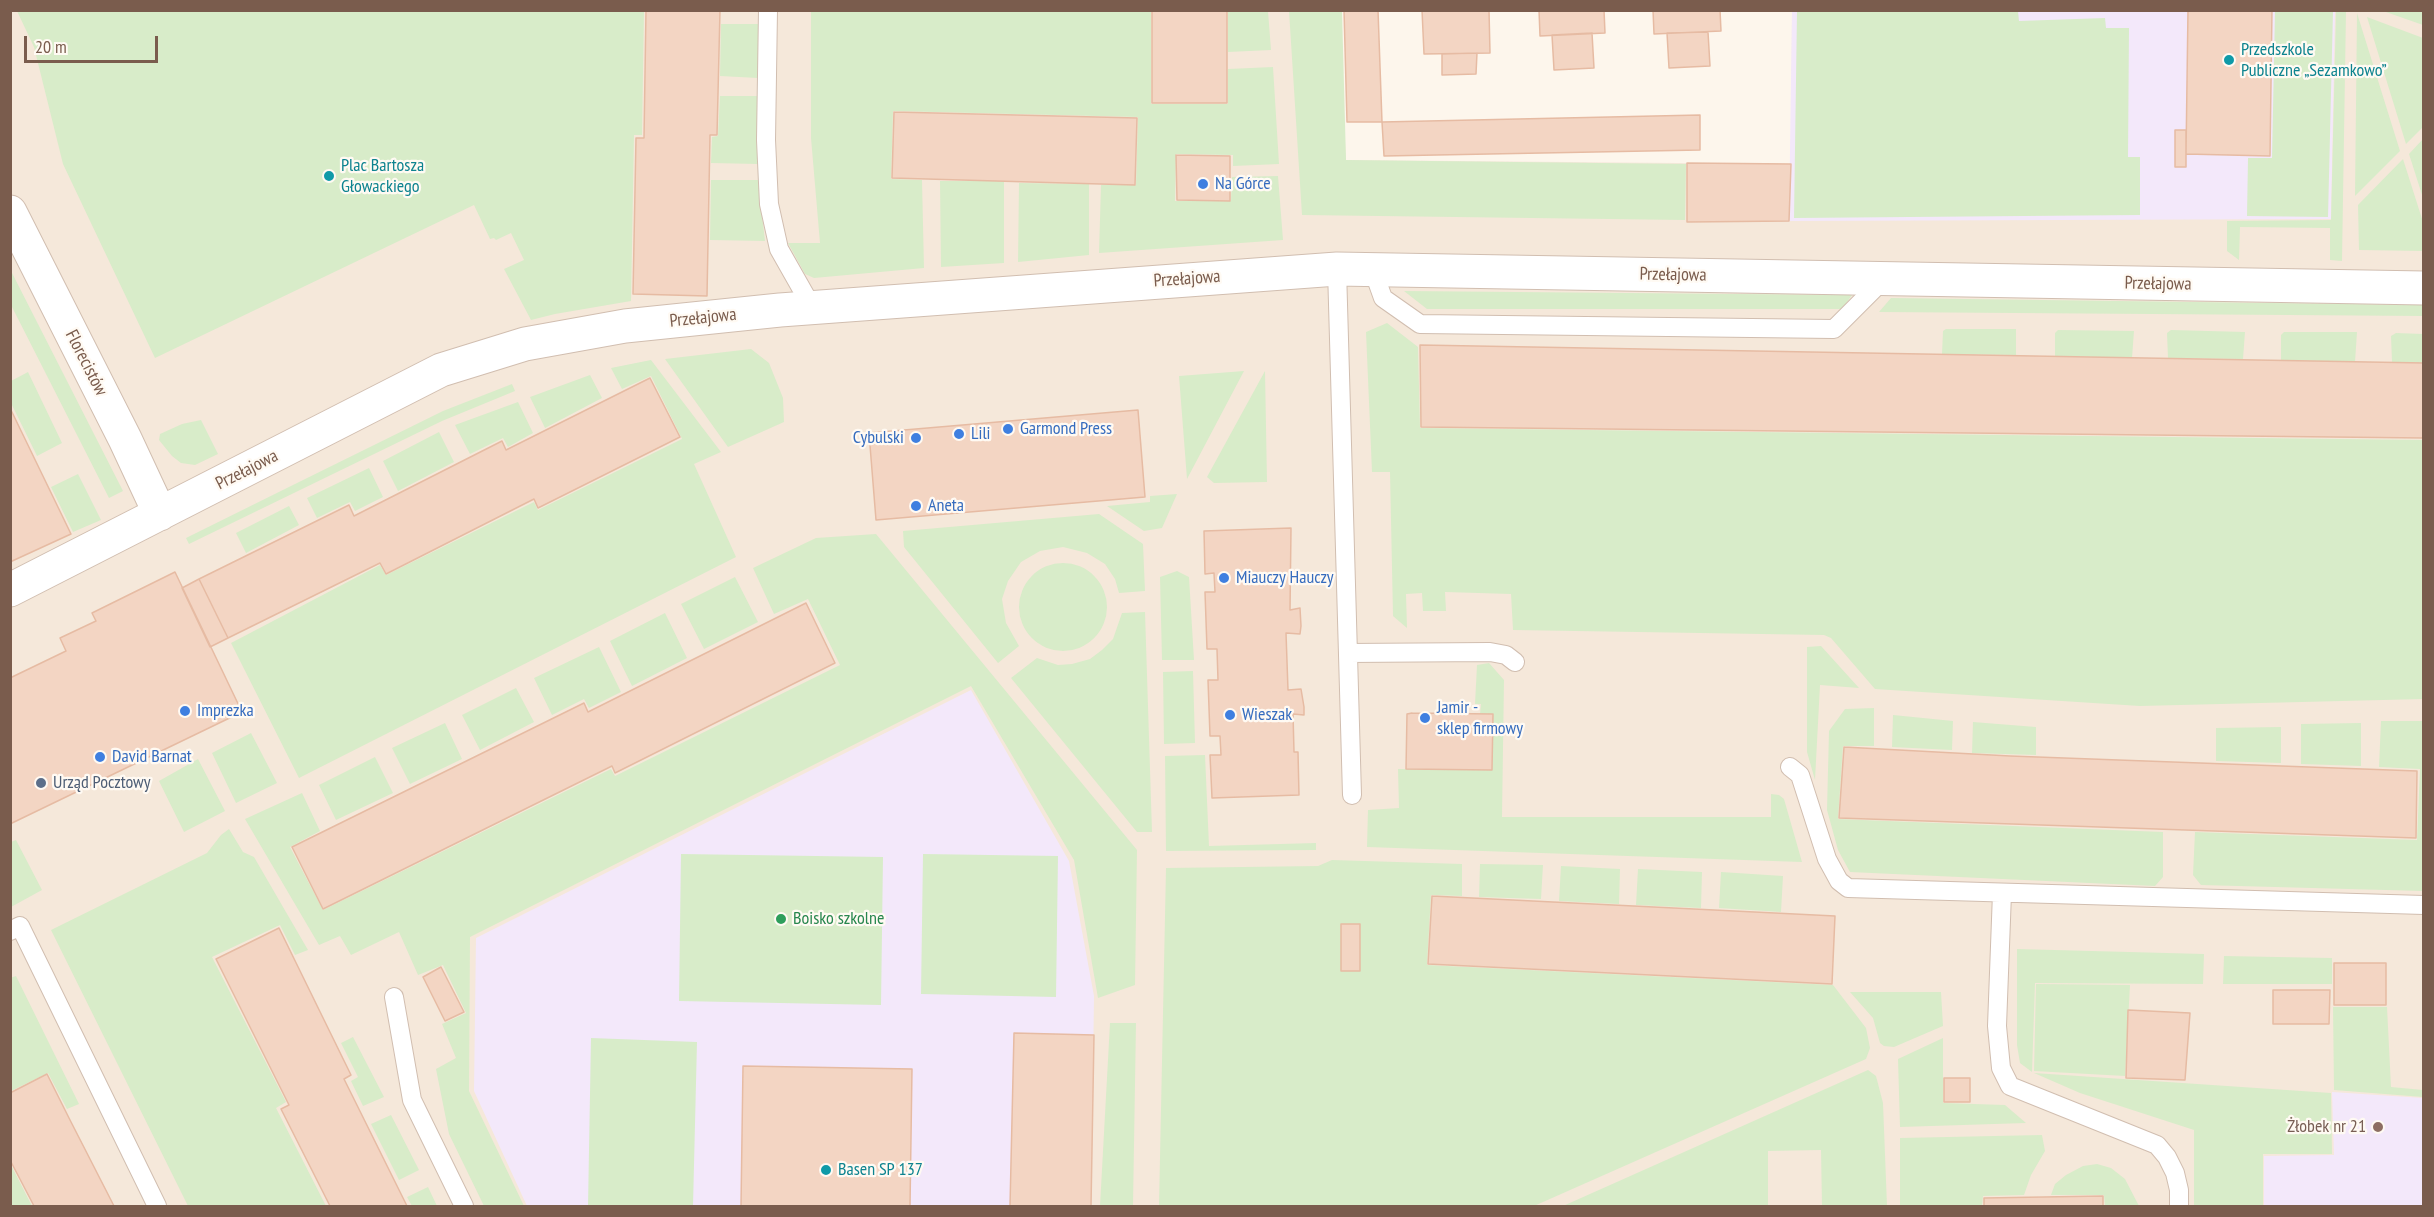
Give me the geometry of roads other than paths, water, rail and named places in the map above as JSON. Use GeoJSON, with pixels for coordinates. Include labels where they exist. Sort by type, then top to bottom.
{"type":"FeatureCollection","features":[{"type":"Feature","properties":{"kind":"street","name":"Florecistów"},"geometry":{"type":"LineString","coordinates":[[10,212],[125,439],[160,514]]}},
{"type":"Feature","properties":{"kind":"street","name":"Przełajowa"},"geometry":{"type":"LineString","coordinates":[[10,590],[441,370],[525,344],[625,326],[813,309],[1337,269],[2424,288]]}},
{"type":"Feature","properties":{"kind":"lane"},"geometry":{"type":"LineString","coordinates":[[768,10],[766,140],[769,204],[779,249],[813,309]]}},
{"type":"Feature","properties":{"kind":"lane"},"geometry":{"type":"LineString","coordinates":[[1337,269],[1353,795]]}},
{"type":"Feature","properties":{"kind":"lane"},"geometry":{"type":"LineString","coordinates":[[1373,270],[1383,298],[1420,324],[1834,329],[1884,279]]}},
{"type":"Feature","properties":{"kind":"lane"},"geometry":{"type":"LineString","coordinates":[[1348,653],[1490,652],[1506,655],[1515,662]]}},
{"type":"Feature","properties":{"kind":"lane"},"geometry":{"type":"LineString","coordinates":[[1790,767],[1800,775],[1827,858],[1839,881],[1848,888],[2424,905]]}},
{"type":"Feature","properties":{"kind":"lane"},"geometry":{"type":"LineString","coordinates":[[2002,893],[1997,1026],[2001,1068],[2010,1086],[2157,1145],[2168,1156],[2175,1173],[2179,1190],[2179,1206]]}},
{"type":"Feature","properties":{"kind":"lane"},"geometry":{"type":"LineString","coordinates":[[15,929],[157,1206]]}},
{"type":"Feature","properties":{"kind":"lane"},"geometry":{"type":"LineString","coordinates":[[394,997],[412,1100],[464,1206]]}},
{"type":"Feature","properties":{"kind":"place","name":"Przedszkole Publiczne „Sezamkowo”"},"geometry":{"type":"Point","coordinates":[2229,60]}},
{"type":"Feature","properties":{"kind":"place","name":"Plac Bartosza Głowackiego"},"geometry":{"type":"Point","coordinates":[329,176]}},
{"type":"Feature","properties":{"kind":"place","name":"Na Górce"},"geometry":{"type":"Point","coordinates":[1203,184]}},
{"type":"Feature","properties":{"kind":"place","name":"Garmond Press"},"geometry":{"type":"Point","coordinates":[1008,429]}},
{"type":"Feature","properties":{"kind":"place","name":"Lili"},"geometry":{"type":"Point","coordinates":[959,434]}},
{"type":"Feature","properties":{"kind":"place","name":"Cybulski"},"geometry":{"type":"Point","coordinates":[916,438]}},
{"type":"Feature","properties":{"kind":"place","name":"Aneta"},"geometry":{"type":"Point","coordinates":[916,506]}},
{"type":"Feature","properties":{"kind":"place","name":"Miauczy Hauczy"},"geometry":{"type":"Point","coordinates":[1224,578]}},
{"type":"Feature","properties":{"kind":"place","name":"Imprezka"},"geometry":{"type":"Point","coordinates":[185,711]}},
{"type":"Feature","properties":{"kind":"place","name":"Wieszak"},"geometry":{"type":"Point","coordinates":[1230,715]}},
{"type":"Feature","properties":{"kind":"place","name":"Jamir - sklep firmowy"},"geometry":{"type":"Point","coordinates":[1425,718]}},
{"type":"Feature","properties":{"kind":"place","name":"David Barnat"},"geometry":{"type":"Point","coordinates":[100,757]}},
{"type":"Feature","properties":{"kind":"place","name":"Urząd Pocztowy"},"geometry":{"type":"Point","coordinates":[41,783]}},
{"type":"Feature","properties":{"kind":"place","name":"Boisko szkolne"},"geometry":{"type":"Point","coordinates":[781,919]}},
{"type":"Feature","properties":{"kind":"place","name":"Żłobek nr 21"},"geometry":{"type":"Point","coordinates":[2378,1127]}},
{"type":"Feature","properties":{"kind":"place","name":"Basen SP 137"},"geometry":{"type":"Point","coordinates":[826,1170]}}]}
